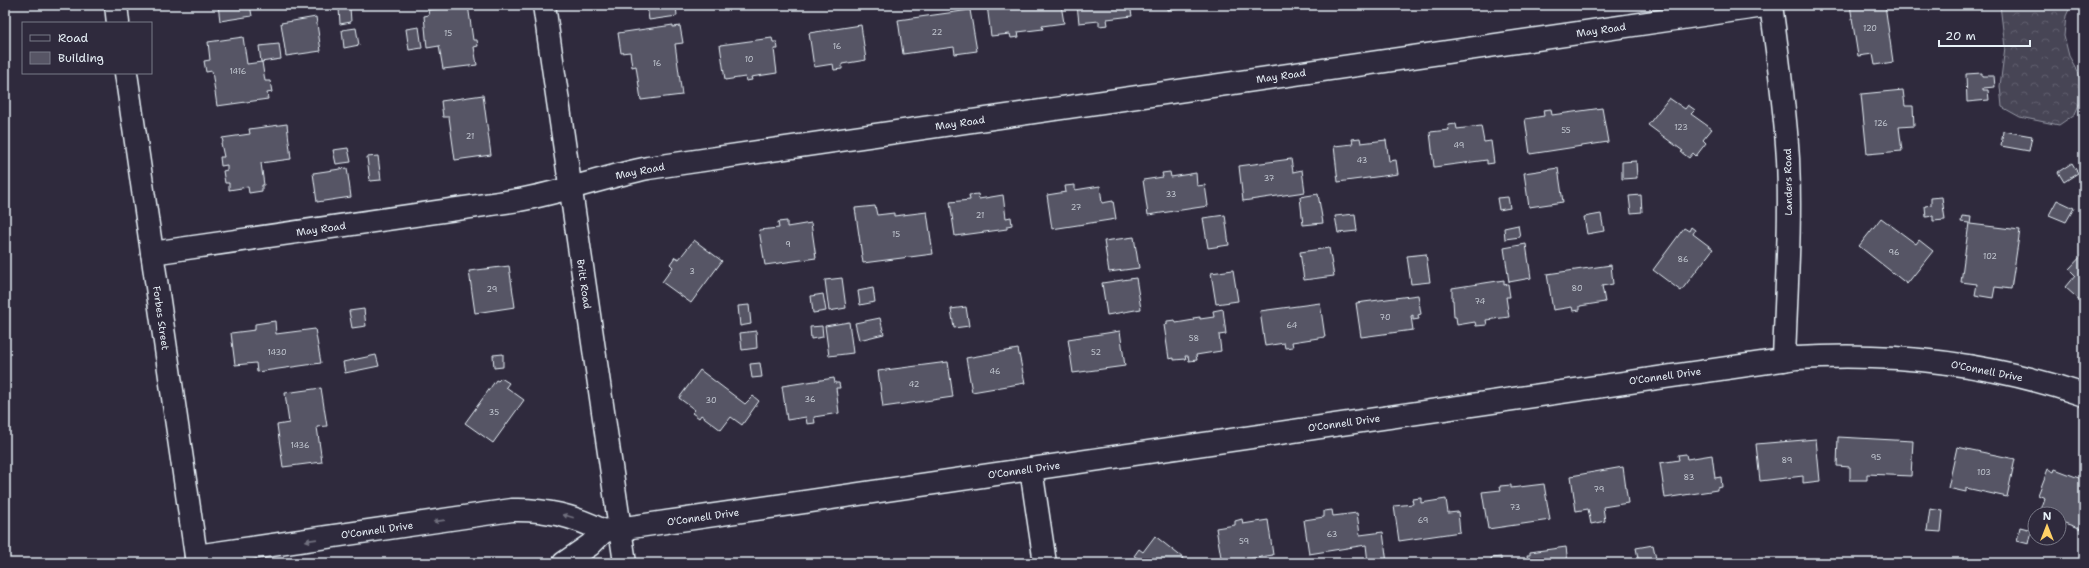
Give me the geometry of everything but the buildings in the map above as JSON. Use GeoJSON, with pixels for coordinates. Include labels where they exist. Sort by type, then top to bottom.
{"type":"FeatureCollection","features":[{"type":"Feature","properties":{"kind":"street"},"geometry":{"type":"LineString","coordinates":[[116,5],[118,22]]}},
{"type":"Feature","properties":{"kind":"street","name":"Britt Road"},"geometry":{"type":"LineString","coordinates":[[544,5],[570,188],[612,530],[625,563]]}},
{"type":"Feature","properties":{"kind":"street","name":"May Road"},"geometry":{"type":"LineString","coordinates":[[152,253],[519,200],[648,168],[1771,5]]}},
{"type":"Feature","properties":{"kind":"street","name":"Landers Road"},"geometry":{"type":"LineString","coordinates":[[1771,5],[1784,105],[1788,160],[1789,207],[1784,360]]}},
{"type":"Feature","properties":{"kind":"street","name":"Forbes Street"},"geometry":{"type":"LineString","coordinates":[[126,74],[196,560]]}},
{"type":"Feature","properties":{"kind":"street","name":"O'Connell Drive"},"geometry":{"type":"LineString","coordinates":[[196,560],[512,510],[531,510],[569,516],[612,530],[1784,360],[1837,356],[1919,359],[1998,371],[2084,395]]}},
{"type":"Feature","properties":{"kind":"street"},"geometry":{"type":"LineString","coordinates":[[1031,469],[1045,563]]}},
{"type":"Feature","properties":{"kind":"street"},"geometry":{"type":"LineString","coordinates":[[564,563],[612,530]]}},
{"type":"Feature","properties":{"kind":"green space"},"geometry":{"type":"Polygon","coordinates":[[[2000,5],[2071,5],[2066,16],[2064,36],[2069,56],[2079,74],[2083,95],[2075,114],[2059,125],[2020,117],[2002,107],[2000,86],[2005,47],[2000,5]]]}}]}
